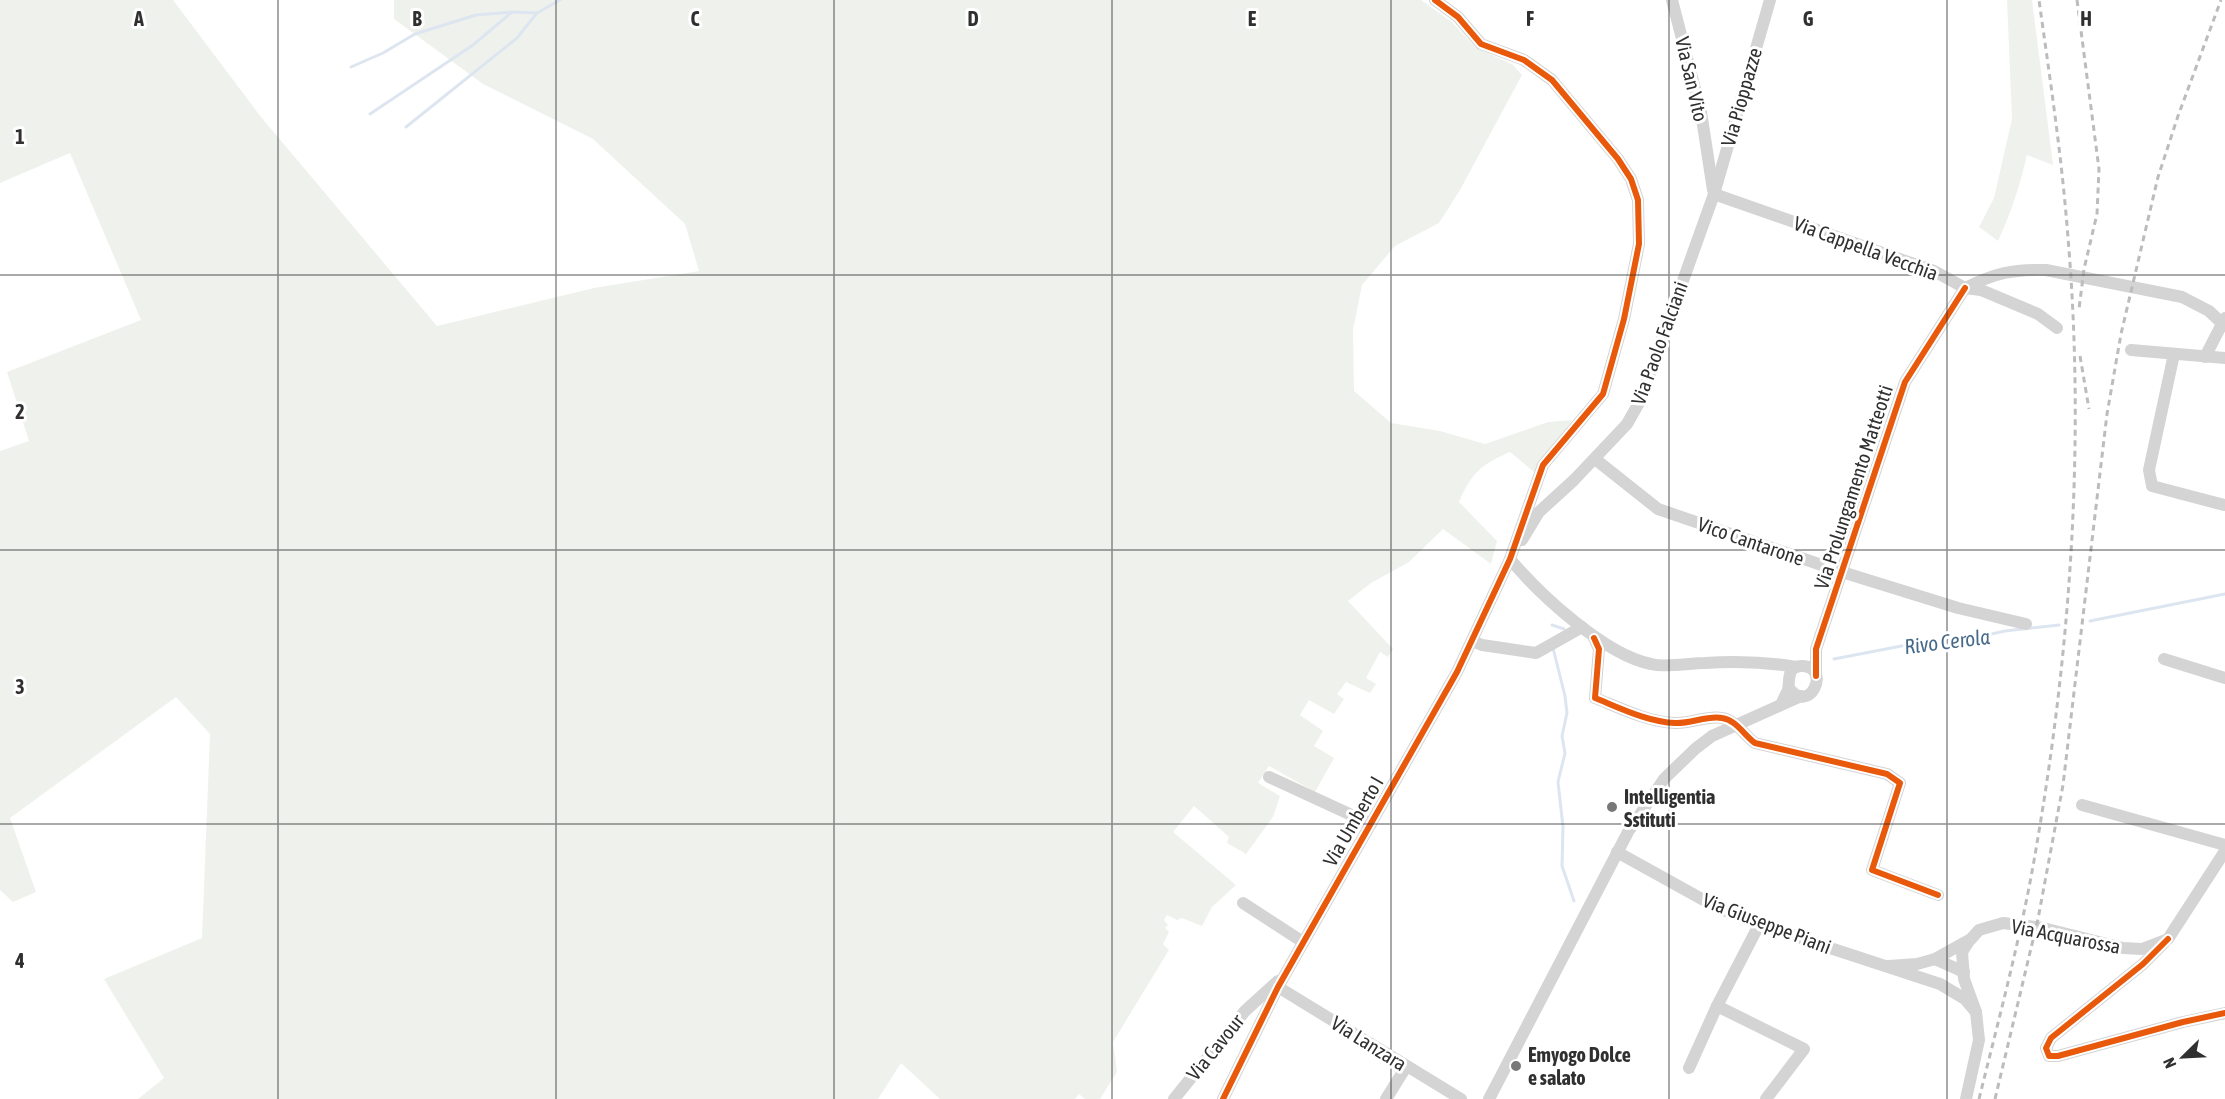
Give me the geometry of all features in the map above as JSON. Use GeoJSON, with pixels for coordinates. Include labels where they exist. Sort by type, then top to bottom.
{"type":"FeatureCollection","features":[{"type":"Feature","properties":{"kind":"street"},"geometry":{"type":"LineString","coordinates":[[1436,0],[1458,17],[1481,44],[1524,60],[1552,80],[1618,159],[1630,179],[1638,200],[1639,244],[1624,319],[1603,394],[1543,465],[1510,559],[1526,578],[1594,638],[1631,659],[1653,665],[1713,662],[1777,664],[1811,669],[1817,681],[1814,691],[1806,696],[1800,696],[1712,736],[1664,779],[1638,815],[1617,852],[1489,1099]]}},
{"type":"Feature","properties":{"kind":"street","name":"Via San Vito"},"geometry":{"type":"LineString","coordinates":[[1672,0],[1701,112],[1714,194]]}},
{"type":"Feature","properties":{"kind":"street","name":"Via Pioppazze"},"geometry":{"type":"LineString","coordinates":[[1714,194],[1770,0]]}},
{"type":"Feature","properties":{"kind":"street","name":"Via Paolo Falciani"},"geometry":{"type":"LineString","coordinates":[[1510,559],[1539,512],[1628,424],[1640,401],[1714,194]]}},
{"type":"Feature","properties":{"kind":"street","name":"Via Cappella Vecchia"},"geometry":{"type":"LineString","coordinates":[[1714,194],[1934,271],[1965,288],[1981,290],[2038,314],[2057,328]]}},
{"type":"Feature","properties":{"kind":"street"},"geometry":{"type":"LineString","coordinates":[[1965,288],[2001,272],[2024,269],[2046,270],[2182,297],[2209,311],[2224,323],[2205,357]]}},
{"type":"Feature","properties":{"kind":"street","name":"Via Prolungamento Matteotti"},"geometry":{"type":"LineString","coordinates":[[1816,676],[1816,649],[1905,382],[1965,288]]}},
{"type":"Feature","properties":{"kind":"street"},"geometry":{"type":"LineString","coordinates":[[2131,350],[2225,358]]}},
{"type":"Feature","properties":{"kind":"street"},"geometry":{"type":"LineString","coordinates":[[2174,354],[2149,470],[2152,486],[2224,505]]}},
{"type":"Feature","properties":{"kind":"street","name":"Vico Cantarone"},"geometry":{"type":"LineString","coordinates":[[1594,459],[1658,509],[1842,572],[1958,608],[2026,624]]}},
{"type":"Feature","properties":{"kind":"street","name":"Via Umberto I"},"geometry":{"type":"LineString","coordinates":[[1223,1099],[1278,987],[1457,672],[1510,559]]}},
{"type":"Feature","properties":{"kind":"street"},"geometry":{"type":"LineString","coordinates":[[1472,641],[1482,645],[1536,653],[1582,627]]}},
{"type":"Feature","properties":{"kind":"street"},"geometry":{"type":"LineString","coordinates":[[1594,638],[1599,650],[1595,698],[1633,714],[1676,723],[1722,717],[1738,725],[1744,735],[1755,743],[1887,774],[1900,783],[1872,870],[1938,896]]}},
{"type":"Feature","properties":{"kind":"street","name":"Via Prolungamento Matteotti"},"geometry":{"type":"LineString","coordinates":[[1782,704],[1789,674],[1816,649]]}},
{"type":"Feature","properties":{"kind":"street"},"geometry":{"type":"LineString","coordinates":[[2164,659],[2225,678]]}},
{"type":"Feature","properties":{"kind":"street"},"geometry":{"type":"LineString","coordinates":[[1777,664],[1788,685],[1796,695],[1800,696]]}},
{"type":"Feature","properties":{"kind":"street"},"geometry":{"type":"LineString","coordinates":[[1269,777],[1371,824]]}},
{"type":"Feature","properties":{"kind":"street"},"geometry":{"type":"LineString","coordinates":[[2082,805],[2225,845]]}},
{"type":"Feature","properties":{"kind":"street"},"geometry":{"type":"LineString","coordinates":[[2225,851],[2168,939],[2143,964],[2051,1038],[2047,1043],[2046,1052],[2049,1056],[2058,1056],[2225,1013]]}},
{"type":"Feature","properties":{"kind":"street","name":"Via Giuseppe Piani"},"geometry":{"type":"LineString","coordinates":[[1617,852],[1718,908],[1940,984],[1965,999],[1976,1012]]}},
{"type":"Feature","properties":{"kind":"street"},"geometry":{"type":"LineString","coordinates":[[1243,903],[1303,942]]}},
{"type":"Feature","properties":{"kind":"street"},"geometry":{"type":"LineString","coordinates":[[1689,1068],[1717,1006],[1760,923]]}},
{"type":"Feature","properties":{"kind":"street","name":"Via Acquarossa"},"geometry":{"type":"LineString","coordinates":[[1889,966],[1917,964],[1935,959],[1971,939],[1979,930],[2003,923],[2043,928],[2123,948],[2142,950],[2168,939]]}},
{"type":"Feature","properties":{"kind":"street"},"geometry":{"type":"LineString","coordinates":[[1966,1099],[1979,1040],[1976,1012],[1964,979],[1962,952],[1971,939]]}},
{"type":"Feature","properties":{"kind":"street"},"geometry":{"type":"LineString","coordinates":[[1935,959],[1964,972]]}},
{"type":"Feature","properties":{"kind":"street"},"geometry":{"type":"LineString","coordinates":[[1940,984],[1964,972]]}},
{"type":"Feature","properties":{"kind":"street","name":"Via Cavour"},"geometry":{"type":"LineString","coordinates":[[1174,1099],[1245,1011],[1286,973]]}},
{"type":"Feature","properties":{"kind":"street","name":"Via Lanzara"},"geometry":{"type":"LineString","coordinates":[[1278,987],[1461,1099]]}},
{"type":"Feature","properties":{"kind":"street"},"geometry":{"type":"LineString","coordinates":[[1717,1006],[1804,1049],[1766,1099]]}},
{"type":"Feature","properties":{"kind":"street"},"geometry":{"type":"LineString","coordinates":[[1386,1099],[1406,1067]]}},
{"type":"Feature","properties":{"kind":"shaded area"},"geometry":{"type":"Polygon","coordinates":[[[0,0],[173,0],[261,117],[437,326],[594,288],[699,271],[685,224],[593,139],[483,84],[394,19],[394,0],[1421,0],[1452,22],[1476,48],[1512,64],[1522,75],[1460,190],[1439,223],[1395,246],[1362,285],[1353,330],[1354,391],[1391,423],[1440,431],[1485,444],[1548,422],[1572,420],[1534,472],[1510,452],[1478,471],[1468,483],[1459,502],[1497,541],[1491,564],[1443,529],[1409,562],[1371,583],[1348,601],[1393,649],[1388,657],[1380,652],[1366,678],[1376,684],[1370,693],[1346,682],[1337,694],[1344,699],[1334,714],[1309,700],[1300,715],[1323,731],[1314,746],[1334,758],[1315,792],[1269,766],[1258,783],[1280,796],[1273,817],[1246,854],[1227,843],[1229,837],[1194,806],[1173,832],[1236,885],[1212,907],[1202,926],[1167,915],[1164,920],[1168,925],[1165,928],[1169,932],[1163,944],[1169,950],[1113,1042],[1117,1072],[1100,1099],[1085,1099],[1079,1094],[1075,1099],[940,1099],[901,1063],[878,1099],[138,1099],[164,1078],[104,979],[202,938],[210,734],[176,697],[10,818],[36,892],[13,902],[0,890],[0,451],[29,441],[7,372],[141,320],[70,153],[0,183],[0,0]]]}},
{"type":"Feature","properties":{"kind":"shaded area"},"geometry":{"type":"Polygon","coordinates":[[[2007,0],[2032,0],[2053,165],[2027,155],[2015,199],[1998,241],[1979,227],[1994,198],[2012,119],[2007,0]]]}},
{"type":"Feature","properties":{"kind":"waterway"},"geometry":{"type":"LineString","coordinates":[[406,127],[517,38],[537,13],[560,0]]}},
{"type":"Feature","properties":{"kind":"waterway"},"geometry":{"type":"LineString","coordinates":[[351,67],[383,53],[415,34],[476,15],[512,12]]}},
{"type":"Feature","properties":{"kind":"waterway"},"geometry":{"type":"LineString","coordinates":[[370,114],[473,45],[512,12],[537,13]]}},
{"type":"Feature","properties":{"kind":"waterway","name":"Rivo Cerola"},"geometry":{"type":"LineString","coordinates":[[2090,621],[2225,594]]}},
{"type":"Feature","properties":{"kind":"waterway","name":"Rivo Cerola"},"geometry":{"type":"LineString","coordinates":[[1552,625],[1564,629]]}},
{"type":"Feature","properties":{"kind":"waterway","name":"Rivo Cerola"},"geometry":{"type":"LineString","coordinates":[[1834,659],[1917,643],[1969,639],[2005,631],[2059,625]]}},
{"type":"Feature","properties":{"kind":"waterway"},"geometry":{"type":"LineString","coordinates":[[1553,648],[1567,713],[1562,736],[1565,753],[1558,782],[1563,827],[1562,866],[1574,901]]}},
{"type":"Feature","properties":{"kind":"railway"},"geometry":{"type":"LineString","coordinates":[[1979,1099],[2018,939],[2037,843],[2059,693],[2072,542],[2075,466],[2073,314],[2062,178],[2039,0]]}},
{"type":"Feature","properties":{"kind":"railway"},"geometry":{"type":"LineString","coordinates":[[2077,0],[2099,169],[2097,214],[2084,269],[2079,309]]}},
{"type":"Feature","properties":{"kind":"railway"},"geometry":{"type":"LineString","coordinates":[[1995,1099],[2038,919],[2063,785],[2107,414],[2121,334],[2158,177],[2221,0]]}},
{"type":"Feature","properties":{"kind":"railway"},"geometry":{"type":"LineString","coordinates":[[2080,356],[2089,409]]}},
{"type":"Feature","properties":{"kind":"cycle path"},"geometry":{"type":"LineString","coordinates":[[1223,1099],[1278,987],[1457,672],[1510,559],[1543,465],[1603,394],[1624,319],[1639,244],[1638,200],[1631,179],[1618,159],[1552,80],[1524,60],[1481,44],[1458,17],[1435,0]]}},
{"type":"Feature","properties":{"kind":"cycle path"},"geometry":{"type":"LineString","coordinates":[[1816,676],[1816,649],[1905,382],[1965,288]]}},
{"type":"Feature","properties":{"kind":"cycle path"},"geometry":{"type":"LineString","coordinates":[[1594,638],[1599,649],[1595,698],[1634,714],[1665,722],[1681,723],[1717,717],[1727,719],[1755,743],[1887,774],[1900,783],[1872,870],[1938,895]]}},
{"type":"Feature","properties":{"kind":"cycle path"},"geometry":{"type":"LineString","coordinates":[[2168,939],[2143,964],[2051,1038],[2046,1048],[2049,1056],[2058,1056],[2225,1013]]}},
{"type":"Feature","properties":{"kind":"place","name":"Intelligentia Sstituti"},"geometry":{"type":"Point","coordinates":[1612,807]}},
{"type":"Feature","properties":{"kind":"place","name":"Emyogo Dolce e salato"},"geometry":{"type":"Point","coordinates":[1516,1066]}}]}
